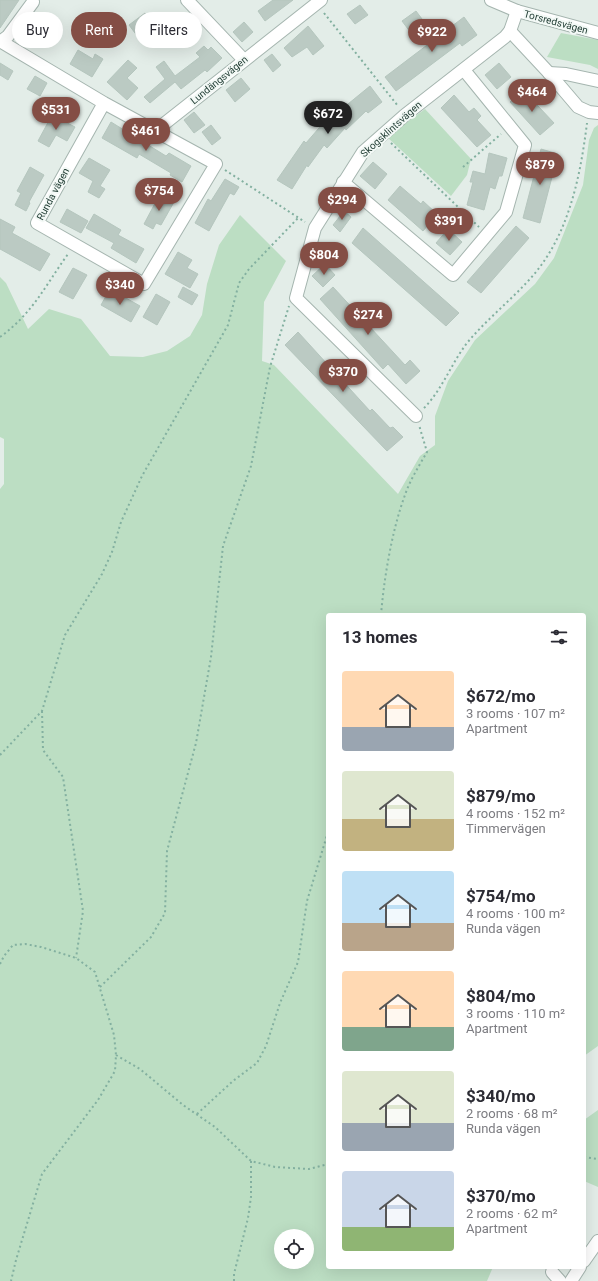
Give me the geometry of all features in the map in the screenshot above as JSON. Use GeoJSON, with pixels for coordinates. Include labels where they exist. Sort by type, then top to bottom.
{"type":"FeatureCollection","features":[{"type":"Feature","properties":{"kind":"street"},"geometry":{"type":"LineString","coordinates":[[187,0],[244,60]]}},
{"type":"Feature","properties":{"kind":"street","name":"Torsredsvägen"},"geometry":{"type":"LineString","coordinates":[[491,0],[517,11],[598,33]]}},
{"type":"Feature","properties":{"kind":"street"},"geometry":{"type":"LineString","coordinates":[[34,2],[8,36],[0,42],[104,103],[216,164]]}},
{"type":"Feature","properties":{"kind":"street","name":"Lundängsvägen"},"geometry":{"type":"LineString","coordinates":[[155,131],[319,2]]}},
{"type":"Feature","properties":{"kind":"street","name":"Skogsklintsvägen"},"geometry":{"type":"LineString","coordinates":[[296,298],[315,228],[363,152],[405,115],[505,37],[510,31],[517,11]]}},
{"type":"Feature","properties":{"kind":"street"},"geometry":{"type":"LineString","coordinates":[[510,31],[549,72],[578,107],[593,113]]}},
{"type":"Feature","properties":{"kind":"street"},"geometry":{"type":"LineString","coordinates":[[343,182],[453,275],[506,212],[524,144],[464,70]]}},
{"type":"Feature","properties":{"kind":"street"},"geometry":{"type":"LineString","coordinates":[[549,72],[598,81]]}},
{"type":"Feature","properties":{"kind":"street","name":"Runda vägen"},"geometry":{"type":"LineString","coordinates":[[104,103],[37,223],[144,284],[216,164]]}},
{"type":"Feature","properties":{"kind":"street"},"geometry":{"type":"LineString","coordinates":[[296,298],[416,416]]}},
{"type":"Feature","properties":{"kind":"street"},"geometry":{"type":"LineString","coordinates":[[586,1258],[598,1241]]}},
{"type":"Feature","properties":{"kind":"street"},"geometry":{"type":"LineString","coordinates":[[571,1281],[579,1269]]}},
{"type":"Feature","properties":{"kind":"street"},"geometry":{"type":"LineString","coordinates":[[552,1272],[560,1281]]}},
{"type":"Feature","properties":{"kind":"path"},"geometry":{"type":"LineString","coordinates":[[319,2],[405,115]]}},
{"type":"Feature","properties":{"kind":"path"},"geometry":{"type":"LineString","coordinates":[[381,613],[383,591],[393,541],[405,495],[427,452],[416,416],[435,397],[451,367],[482,325],[529,280],[549,256],[565,222],[577,183],[593,113]]}},
{"type":"Feature","properties":{"kind":"path"},"geometry":{"type":"LineString","coordinates":[[463,167],[510,126]]}},
{"type":"Feature","properties":{"kind":"path"},"geometry":{"type":"LineString","coordinates":[[382,135],[487,235]]}},
{"type":"Feature","properties":{"kind":"path"},"geometry":{"type":"LineString","coordinates":[[216,164],[315,228]]}},
{"type":"Feature","properties":{"kind":"path"},"geometry":{"type":"LineString","coordinates":[[76,958],[83,912],[63,777],[43,750],[42,711],[65,635],[102,574],[112,552],[121,522],[142,476],[228,325],[239,283],[249,269],[299,217]]}},
{"type":"Feature","properties":{"kind":"path"},"geometry":{"type":"LineString","coordinates":[[0,337],[16,326],[32,309],[74,245]]}},
{"type":"Feature","properties":{"kind":"path"},"geometry":{"type":"LineString","coordinates":[[100,987],[151,937],[165,913],[167,851],[198,736],[211,658],[223,546],[251,466],[272,360],[289,306],[296,298]]}},
{"type":"Feature","properties":{"kind":"path"},"geometry":{"type":"LineString","coordinates":[[0,755],[42,711]]}},
{"type":"Feature","properties":{"kind":"path"},"geometry":{"type":"LineString","coordinates":[[197,1114],[233,1081],[257,1064],[266,1046],[280,1003],[298,962],[307,901],[326,839]]}},
{"type":"Feature","properties":{"kind":"path"},"geometry":{"type":"LineString","coordinates":[[0,964],[4,956],[13,945],[24,944],[41,947],[76,958],[95,972],[114,1035],[116,1055],[115,1071],[98,1100],[42,1174],[16,1260],[12,1281]]}},
{"type":"Feature","properties":{"kind":"path"},"geometry":{"type":"LineString","coordinates":[[0,957],[4,956]]}},
{"type":"Feature","properties":{"kind":"path"},"geometry":{"type":"LineString","coordinates":[[116,1055],[140,1069],[183,1105],[215,1126],[251,1161],[275,1167],[309,1169],[326,1165]]}},
{"type":"Feature","properties":{"kind":"path"},"geometry":{"type":"LineString","coordinates":[[586,1157],[598,1160]]}},
{"type":"Feature","properties":{"kind":"path"},"geometry":{"type":"LineString","coordinates":[[234,1281],[234,1274],[248,1218],[251,1197],[251,1161]]}},
{"type":"Feature","properties":{"kind":"green space"},"geometry":{"type":"Polygon","coordinates":[[[561,33],[598,40],[598,69],[590,65],[547,57],[561,33]]]}},
{"type":"Feature","properties":{"kind":"green space"},"geometry":{"type":"Polygon","coordinates":[[[425,109],[471,159],[467,175],[451,196],[387,137],[425,109]]]}},
{"type":"Feature","properties":{"kind":"green space"},"geometry":{"type":"Polygon","coordinates":[[[598,125],[598,1046],[586,1055],[586,613],[326,613],[326,1269],[492,1269],[487,1281],[0,1281],[0,489],[4,484],[4,439],[0,437],[0,277],[6,283],[28,329],[49,309],[81,319],[110,356],[143,357],[167,351],[190,336],[202,315],[207,284],[219,245],[240,215],[286,261],[264,302],[262,361],[274,365],[398,494],[420,456],[435,445],[435,416],[448,381],[475,340],[535,284],[554,258],[583,185],[589,140],[594,128],[598,125]]]}},
{"type":"Feature","properties":{"kind":"green space"},"geometry":{"type":"Polygon","coordinates":[[[598,1110],[598,1187],[586,1182],[586,1119],[598,1110]]]}},
{"type":"Feature","properties":{"kind":"building"},"geometry":{"type":"Polygon","coordinates":[[[0,0],[19,0],[0,28],[0,0]]]}},
{"type":"Feature","properties":{"kind":"building"},"geometry":{"type":"Polygon","coordinates":[[[273,0],[293,0],[265,21],[258,11],[273,0]]]}},
{"type":"Feature","properties":{"kind":"building"},"geometry":{"type":"Polygon","coordinates":[[[360,5],[368,15],[355,24],[347,14],[360,5]]]}},
{"type":"Feature","properties":{"kind":"building"},"geometry":{"type":"Polygon","coordinates":[[[416,11],[425,23],[411,33],[402,21],[416,11]]]}},
{"type":"Feature","properties":{"kind":"building"},"geometry":{"type":"Polygon","coordinates":[[[464,17],[477,35],[462,46],[460,43],[396,91],[385,77],[464,17]]]}},
{"type":"Feature","properties":{"kind":"building"},"geometry":{"type":"Polygon","coordinates":[[[135,20],[135,33],[129,25],[135,20]]]}},
{"type":"Feature","properties":{"kind":"building"},"geometry":{"type":"Polygon","coordinates":[[[244,22],[253,32],[242,42],[233,32],[244,22]]]}},
{"type":"Feature","properties":{"kind":"building"},"geometry":{"type":"Polygon","coordinates":[[[308,26],[324,46],[313,55],[307,47],[292,57],[284,48],[308,26]]]}},
{"type":"Feature","properties":{"kind":"building"},"geometry":{"type":"Polygon","coordinates":[[[204,46],[208,50],[211,47],[222,58],[207,72],[205,70],[181,89],[175,82],[150,103],[144,97],[165,79],[156,67],[164,61],[175,76],[200,57],[196,53],[204,46]]]}},
{"type":"Feature","properties":{"kind":"building"},"geometry":{"type":"Polygon","coordinates":[[[78,50],[93,59],[95,54],[103,59],[92,77],[70,64],[78,50]]]}},
{"type":"Feature","properties":{"kind":"building"},"geometry":{"type":"Polygon","coordinates":[[[272,54],[281,65],[273,72],[264,60],[272,54]]]}},
{"type":"Feature","properties":{"kind":"building"},"geometry":{"type":"Polygon","coordinates":[[[128,60],[137,68],[127,78],[138,88],[127,100],[107,82],[128,60]]]}},
{"type":"Feature","properties":{"kind":"building"},"geometry":{"type":"Polygon","coordinates":[[[0,63],[13,71],[8,80],[0,75],[0,63]]]}},
{"type":"Feature","properties":{"kind":"building"},"geometry":{"type":"Polygon","coordinates":[[[499,63],[511,77],[497,89],[485,75],[499,63]]]}},
{"type":"Feature","properties":{"kind":"building"},"geometry":{"type":"Polygon","coordinates":[[[35,76],[47,83],[40,96],[27,89],[35,76]]]}},
{"type":"Feature","properties":{"kind":"building"},"geometry":{"type":"Polygon","coordinates":[[[241,78],[250,89],[235,102],[226,90],[241,78]]]}},
{"type":"Feature","properties":{"kind":"building"},"geometry":{"type":"Polygon","coordinates":[[[370,86],[382,102],[368,113],[366,111],[346,130],[345,128],[327,148],[324,145],[308,167],[307,165],[292,189],[277,180],[304,141],[306,143],[325,121],[326,122],[370,86]]]}},
{"type":"Feature","properties":{"kind":"building"},"geometry":{"type":"Polygon","coordinates":[[[523,90],[554,123],[540,135],[510,102],[523,90]]]}},
{"type":"Feature","properties":{"kind":"building"},"geometry":{"type":"Polygon","coordinates":[[[454,95],[469,112],[474,108],[481,116],[477,120],[491,135],[477,147],[441,108],[454,95]]]}},
{"type":"Feature","properties":{"kind":"building"},"geometry":{"type":"Polygon","coordinates":[[[194,112],[205,125],[194,133],[184,120],[194,112]]]}},
{"type":"Feature","properties":{"kind":"building"},"geometry":{"type":"Polygon","coordinates":[[[52,115],[75,127],[67,141],[56,135],[49,147],[38,141],[52,115]]]}},
{"type":"Feature","properties":{"kind":"building"},"geometry":{"type":"Polygon","coordinates":[[[111,122],[166,156],[169,153],[191,166],[182,182],[170,175],[171,173],[139,154],[137,158],[102,138],[111,122]]]}},
{"type":"Feature","properties":{"kind":"building"},"geometry":{"type":"Polygon","coordinates":[[[211,125],[221,138],[212,145],[202,132],[211,125]]]}},
{"type":"Feature","properties":{"kind":"building"},"geometry":{"type":"Polygon","coordinates":[[[541,149],[558,154],[540,223],[523,218],[541,149]]]}},
{"type":"Feature","properties":{"kind":"building"},"geometry":{"type":"Polygon","coordinates":[[[489,153],[507,158],[502,176],[499,176],[495,189],[490,187],[484,210],[467,205],[473,182],[470,182],[473,171],[485,174],[489,153]]]}},
{"type":"Feature","properties":{"kind":"building"},"geometry":{"type":"Polygon","coordinates":[[[89,158],[110,170],[100,186],[105,189],[99,198],[88,192],[93,181],[79,173],[89,158]]]}},
{"type":"Feature","properties":{"kind":"building"},"geometry":{"type":"Polygon","coordinates":[[[373,162],[387,174],[375,189],[360,176],[373,162]]]}},
{"type":"Feature","properties":{"kind":"building"},"geometry":{"type":"Polygon","coordinates":[[[30,167],[44,175],[29,202],[30,203],[26,211],[15,205],[21,193],[17,191],[30,167]]]}},
{"type":"Feature","properties":{"kind":"building"},"geometry":{"type":"Polygon","coordinates":[[[225,179],[239,187],[234,195],[230,193],[209,231],[195,223],[208,199],[211,201],[225,179]]]}},
{"type":"Feature","properties":{"kind":"building"},"geometry":{"type":"Polygon","coordinates":[[[400,186],[421,204],[423,201],[437,214],[423,231],[388,200],[400,186]]]}},
{"type":"Feature","properties":{"kind":"building"},"geometry":{"type":"Polygon","coordinates":[[[160,194],[174,202],[161,225],[156,223],[153,229],[144,224],[160,194]]]}},
{"type":"Feature","properties":{"kind":"building"},"geometry":{"type":"Polygon","coordinates":[[[67,209],[88,221],[81,233],[60,222],[67,209]]]}},
{"type":"Feature","properties":{"kind":"building"},"geometry":{"type":"Polygon","coordinates":[[[344,211],[351,217],[340,232],[333,225],[344,211]]]}},
{"type":"Feature","properties":{"kind":"building"},"geometry":{"type":"Polygon","coordinates":[[[94,214],[121,230],[118,235],[144,249],[136,263],[111,248],[114,243],[86,228],[94,214]]]}},
{"type":"Feature","properties":{"kind":"building"},"geometry":{"type":"Polygon","coordinates":[[[0,219],[15,227],[12,233],[50,254],[40,271],[0,249],[0,219]]]}},
{"type":"Feature","properties":{"kind":"building"},"geometry":{"type":"Polygon","coordinates":[[[516,226],[529,238],[481,293],[467,282],[516,226]]]}},
{"type":"Feature","properties":{"kind":"building"},"geometry":{"type":"Polygon","coordinates":[[[363,228],[459,313],[446,326],[352,243],[363,228]]]}},
{"type":"Feature","properties":{"kind":"building"},"geometry":{"type":"Polygon","coordinates":[[[448,229],[462,242],[450,255],[436,243],[448,229]]]}},
{"type":"Feature","properties":{"kind":"building"},"geometry":{"type":"Polygon","coordinates":[[[178,252],[192,260],[187,268],[198,274],[190,288],[165,274],[178,252]]]}},
{"type":"Feature","properties":{"kind":"building"},"geometry":{"type":"Polygon","coordinates":[[[325,264],[335,275],[323,287],[312,276],[325,264]]]}},
{"type":"Feature","properties":{"kind":"building"},"geometry":{"type":"Polygon","coordinates":[[[73,268],[87,275],[73,299],[59,292],[73,268]]]}},
{"type":"Feature","properties":{"kind":"building"},"geometry":{"type":"Polygon","coordinates":[[[183,287],[198,295],[192,305],[178,297],[183,287]]]}},
{"type":"Feature","properties":{"kind":"building"},"geometry":{"type":"Polygon","coordinates":[[[333,287],[405,365],[410,360],[420,371],[406,384],[388,364],[383,369],[320,299],[333,287]]]}},
{"type":"Feature","properties":{"kind":"building"},"geometry":{"type":"Polygon","coordinates":[[[110,289],[140,306],[131,322],[101,305],[110,289]]]}},
{"type":"Feature","properties":{"kind":"building"},"geometry":{"type":"Polygon","coordinates":[[[156,294],[170,302],[157,325],[143,317],[156,294]]]}},
{"type":"Feature","properties":{"kind":"building"},"geometry":{"type":"Polygon","coordinates":[[[298,332],[370,411],[372,409],[390,428],[393,427],[403,437],[387,451],[285,345],[298,332]]]}}]}
